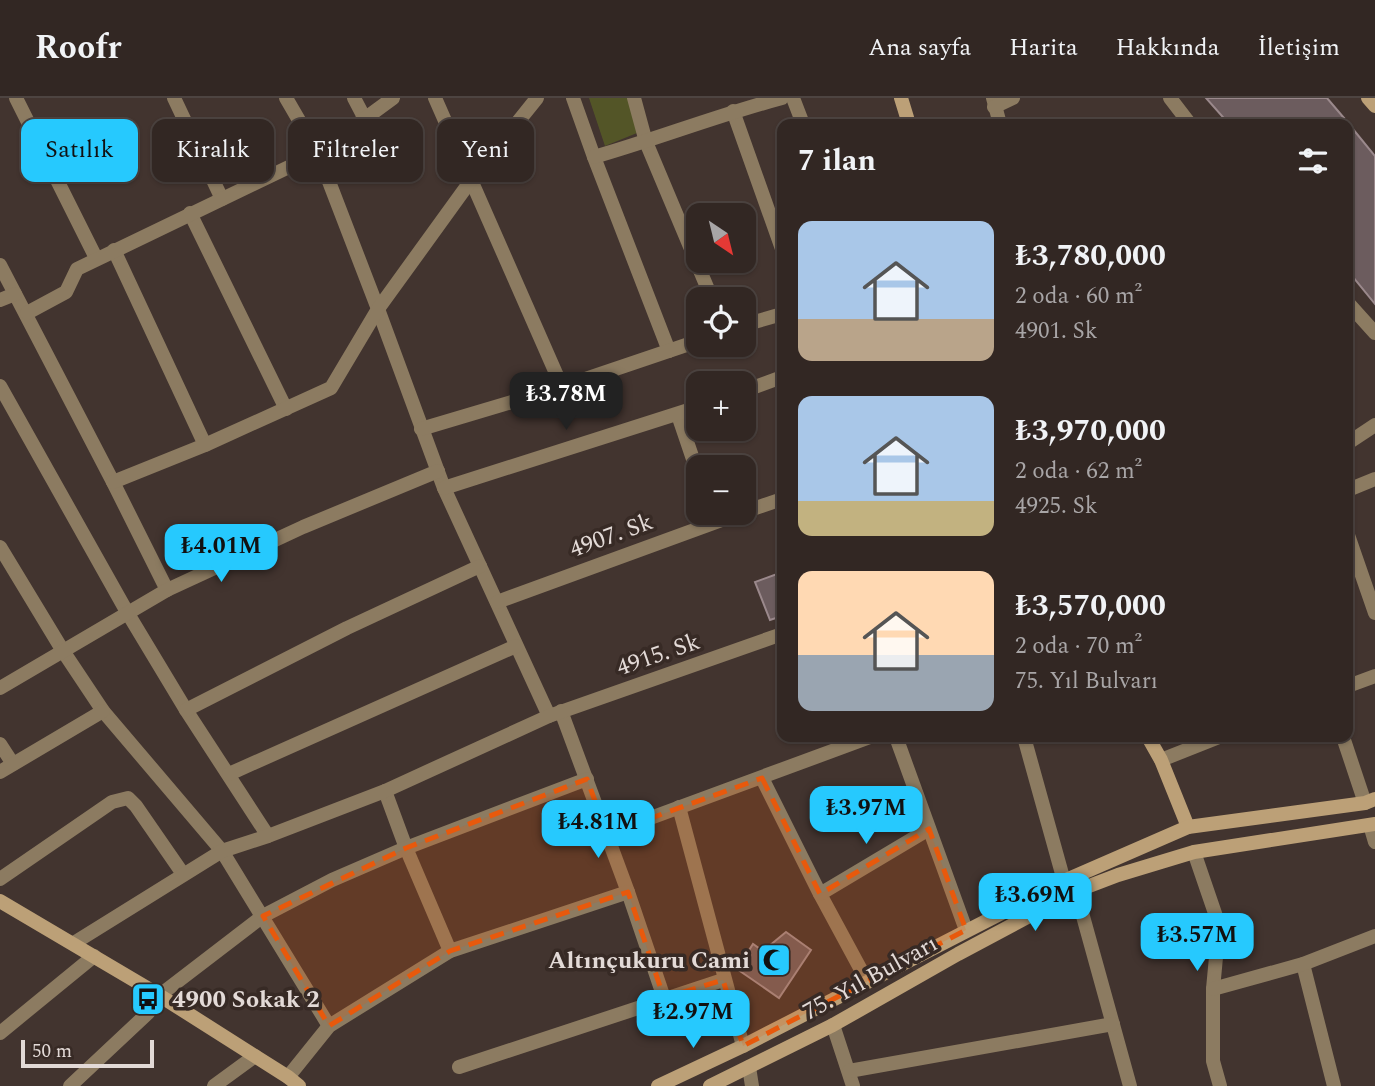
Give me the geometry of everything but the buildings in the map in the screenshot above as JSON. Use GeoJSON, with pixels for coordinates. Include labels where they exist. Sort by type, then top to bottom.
{"type":"FeatureCollection","features":[{"type":"Feature","properties":{"kind":"main road"},"geometry":{"type":"LineString","coordinates":[[901,98],[907,119]]}},
{"type":"Feature","properties":{"kind":"main road"},"geometry":{"type":"LineString","coordinates":[[1368,98],[1375,106]]}},
{"type":"Feature","properties":{"kind":"main road"},"geometry":{"type":"LineString","coordinates":[[1151,742],[1161,760],[1188,827]]}},
{"type":"Feature","properties":{"kind":"main road","name":"75. Yıl Bulvarı"},"geometry":{"type":"LineString","coordinates":[[658,1086],[743,1046],[1064,881],[1188,827],[1370,801]]}},
{"type":"Feature","properties":{"kind":"main road","name":"75. Yıl Bulvarı"},"geometry":{"type":"LineString","coordinates":[[710,1086],[833,1025],[1076,891],[1194,852],[1373,825]]}},
{"type":"Feature","properties":{"kind":"main road"},"geometry":{"type":"LineString","coordinates":[[0,901],[160,995],[293,1081]]}},
{"type":"Feature","properties":{"kind":"street"},"geometry":{"type":"LineString","coordinates":[[16,98],[96,258]]}},
{"type":"Feature","properties":{"kind":"street"},"geometry":{"type":"LineString","coordinates":[[174,98],[222,199]]}},
{"type":"Feature","properties":{"kind":"street"},"geometry":{"type":"LineString","coordinates":[[286,98],[298,119]]}},
{"type":"Feature","properties":{"kind":"street"},"geometry":{"type":"LineString","coordinates":[[354,98],[365,119],[393,98]]}},
{"type":"Feature","properties":{"kind":"street"},"geometry":{"type":"LineString","coordinates":[[435,98],[445,119]]}},
{"type":"Feature","properties":{"kind":"street"},"geometry":{"type":"LineString","coordinates":[[520,119],[537,98]]}},
{"type":"Feature","properties":{"kind":"street"},"geometry":{"type":"LineString","coordinates":[[573,98],[670,351]]}},
{"type":"Feature","properties":{"kind":"street"},"geometry":{"type":"LineString","coordinates":[[634,98],[646,142],[707,287]]}},
{"type":"Feature","properties":{"kind":"street"},"geometry":{"type":"LineString","coordinates":[[594,157],[733,111],[782,98]]}},
{"type":"Feature","properties":{"kind":"street"},"geometry":{"type":"LineString","coordinates":[[793,98],[801,119]]}},
{"type":"Feature","properties":{"kind":"street"},"geometry":{"type":"LineString","coordinates":[[998,119],[993,102],[1013,98]]}},
{"type":"Feature","properties":{"kind":"street"},"geometry":{"type":"LineString","coordinates":[[1170,98],[1186,119]]}},
{"type":"Feature","properties":{"kind":"street"},"geometry":{"type":"LineString","coordinates":[[733,111],[777,235]]}},
{"type":"Feature","properties":{"kind":"street"},"geometry":{"type":"LineString","coordinates":[[27,313],[66,292],[77,269],[96,258],[288,167]]}},
{"type":"Feature","properties":{"kind":"street"},"geometry":{"type":"LineString","coordinates":[[329,182],[444,488],[516,646],[555,714],[587,779],[664,998]]}},
{"type":"Feature","properties":{"kind":"street"},"geometry":{"type":"LineString","coordinates":[[113,482],[205,445],[331,388],[379,309],[470,182]]}},
{"type":"Feature","properties":{"kind":"street"},"geometry":{"type":"LineString","coordinates":[[473,182],[562,387]]}},
{"type":"Feature","properties":{"kind":"street"},"geometry":{"type":"LineString","coordinates":[[190,213],[286,408]]}},
{"type":"Feature","properties":{"kind":"street"},"geometry":{"type":"LineString","coordinates":[[114,250],[205,445]]}},
{"type":"Feature","properties":{"kind":"street"},"geometry":{"type":"LineString","coordinates":[[0,265],[167,590]]}},
{"type":"Feature","properties":{"kind":"street"},"geometry":{"type":"LineString","coordinates":[[0,300],[15,294]]}},
{"type":"Feature","properties":{"kind":"street"},"geometry":{"type":"LineString","coordinates":[[1353,309],[1375,333]]}},
{"type":"Feature","properties":{"kind":"street"},"geometry":{"type":"LineString","coordinates":[[756,322],[777,315]]}},
{"type":"Feature","properties":{"kind":"street"},"geometry":{"type":"LineString","coordinates":[[421,429],[562,387],[686,345]]}},
{"type":"Feature","properties":{"kind":"street"},"geometry":{"type":"LineString","coordinates":[[756,387],[777,379]]}},
{"type":"Feature","properties":{"kind":"street"},"geometry":{"type":"LineString","coordinates":[[0,386],[127,612],[186,710],[268,836]]}},
{"type":"Feature","properties":{"kind":"street"},"geometry":{"type":"LineString","coordinates":[[444,488],[686,412]]}},
{"type":"Feature","properties":{"kind":"street"},"geometry":{"type":"LineString","coordinates":[[678,415],[692,455]]}},
{"type":"Feature","properties":{"kind":"street"},"geometry":{"type":"LineString","coordinates":[[1353,440],[1375,425]]}},
{"type":"Feature","properties":{"kind":"street"},"geometry":{"type":"LineString","coordinates":[[0,688],[167,590],[303,527],[438,471]]}},
{"type":"Feature","properties":{"kind":"street"},"geometry":{"type":"LineString","coordinates":[[1353,488],[1375,479]]}},
{"type":"Feature","properties":{"kind":"street","name":"4907. Sk"},"geometry":{"type":"LineString","coordinates":[[756,508],[777,501]]}},
{"type":"Feature","properties":{"kind":"street","name":"4907. Sk"},"geometry":{"type":"LineString","coordinates":[[497,602],[693,525]]}},
{"type":"Feature","properties":{"kind":"street"},"geometry":{"type":"LineString","coordinates":[[1353,545],[1369,578],[1375,612]]}},
{"type":"Feature","properties":{"kind":"street"},"geometry":{"type":"LineString","coordinates":[[0,547],[103,711],[222,851],[329,1026]]}},
{"type":"Feature","properties":{"kind":"street"},"geometry":{"type":"LineString","coordinates":[[186,710],[347,628],[480,566]]}},
{"type":"Feature","properties":{"kind":"street","name":"4915. Sk"},"geometry":{"type":"LineString","coordinates":[[74,943],[222,851],[385,791],[555,714],[777,636]]}},
{"type":"Feature","properties":{"kind":"street"},"geometry":{"type":"LineString","coordinates":[[229,774],[516,646]]}},
{"type":"Feature","properties":{"kind":"street"},"geometry":{"type":"LineString","coordinates":[[1353,684],[1375,676]]}},
{"type":"Feature","properties":{"kind":"street"},"geometry":{"type":"LineString","coordinates":[[0,744],[6,768],[103,711]]}},
{"type":"Feature","properties":{"kind":"street"},"geometry":{"type":"LineString","coordinates":[[607,834],[857,742]]}},
{"type":"Feature","properties":{"kind":"street"},"geometry":{"type":"LineString","coordinates":[[898,742],[966,930]]}},
{"type":"Feature","properties":{"kind":"street"},"geometry":{"type":"LineString","coordinates":[[1025,742],[1064,881]]}},
{"type":"Feature","properties":{"kind":"street"},"geometry":{"type":"LineString","coordinates":[[1161,760],[1206,742]]}},
{"type":"Feature","properties":{"kind":"street"},"geometry":{"type":"LineString","coordinates":[[1345,742],[1370,801]]}},
{"type":"Feature","properties":{"kind":"street"},"geometry":{"type":"LineString","coordinates":[[762,778],[867,981]]}},
{"type":"Feature","properties":{"kind":"street"},"geometry":{"type":"LineString","coordinates":[[160,995],[263,916],[332,880],[406,848],[587,779]]}},
{"type":"Feature","properties":{"kind":"street"},"geometry":{"type":"LineString","coordinates":[[385,791],[450,951]]}},
{"type":"Feature","properties":{"kind":"street"},"geometry":{"type":"LineString","coordinates":[[0,879],[112,802],[128,798],[183,874]]}},
{"type":"Feature","properties":{"kind":"street"},"geometry":{"type":"LineString","coordinates":[[679,807],[743,1046]]}},
{"type":"Feature","properties":{"kind":"street"},"geometry":{"type":"LineString","coordinates":[[1373,825],[1375,842]]}},
{"type":"Feature","properties":{"kind":"street"},"geometry":{"type":"LineString","coordinates":[[820,894],[929,829]]}},
{"type":"Feature","properties":{"kind":"street"},"geometry":{"type":"LineString","coordinates":[[1194,852],[1219,925],[1213,989],[1213,1061],[1220,1086]]}},
{"type":"Feature","properties":{"kind":"street"},"geometry":{"type":"LineString","coordinates":[[1076,891],[1130,1086]]}},
{"type":"Feature","properties":{"kind":"street"},"geometry":{"type":"LineString","coordinates":[[293,1081],[329,1026],[450,951],[628,892]]}},
{"type":"Feature","properties":{"kind":"street"},"geometry":{"type":"LineString","coordinates":[[1213,989],[1303,964],[1375,936]]}},
{"type":"Feature","properties":{"kind":"street"},"geometry":{"type":"LineString","coordinates":[[0,1033],[94,956]]}},
{"type":"Feature","properties":{"kind":"street"},"geometry":{"type":"LineString","coordinates":[[1303,964],[1334,1086]]}},
{"type":"Feature","properties":{"kind":"street"},"geometry":{"type":"LineString","coordinates":[[459,1067],[723,979]]}},
{"type":"Feature","properties":{"kind":"street"},"geometry":{"type":"LineString","coordinates":[[70,1086],[148,1013]]}},
{"type":"Feature","properties":{"kind":"street"},"geometry":{"type":"LineString","coordinates":[[849,1070],[1113,1024]]}},
{"type":"Feature","properties":{"kind":"street"},"geometry":{"type":"LineString","coordinates":[[833,1025],[853,1086]]}},
{"type":"Feature","properties":{"kind":"street"},"geometry":{"type":"LineString","coordinates":[[214,1086],[255,1056]]}},
{"type":"Feature","properties":{"kind":"street"},"geometry":{"type":"LineString","coordinates":[[749,1067],[752,1086]]}},
{"type":"Feature","properties":{"kind":"highlighted area"},"geometry":{"type":"Polygon","coordinates":[[[762,778],[820,894],[929,829],[966,930],[743,1046],[723,980],[664,998],[628,892],[450,951],[329,1026],[263,916],[406,848],[587,779],[607,834],[762,778]]]}},
{"type":"Feature","properties":{"kind":"green space"},"geometry":{"type":"Polygon","coordinates":[[[589,98],[628,98],[637,133],[605,146],[589,98]]]}},
{"type":"Feature","properties":{"kind":"place","name":"Altınçukuru Cami"},"geometry":{"type":"Point","coordinates":[774,960]}},
{"type":"Feature","properties":{"kind":"place","name":"4900 Sokak 2"},"geometry":{"type":"Point","coordinates":[148,999]}}]}
